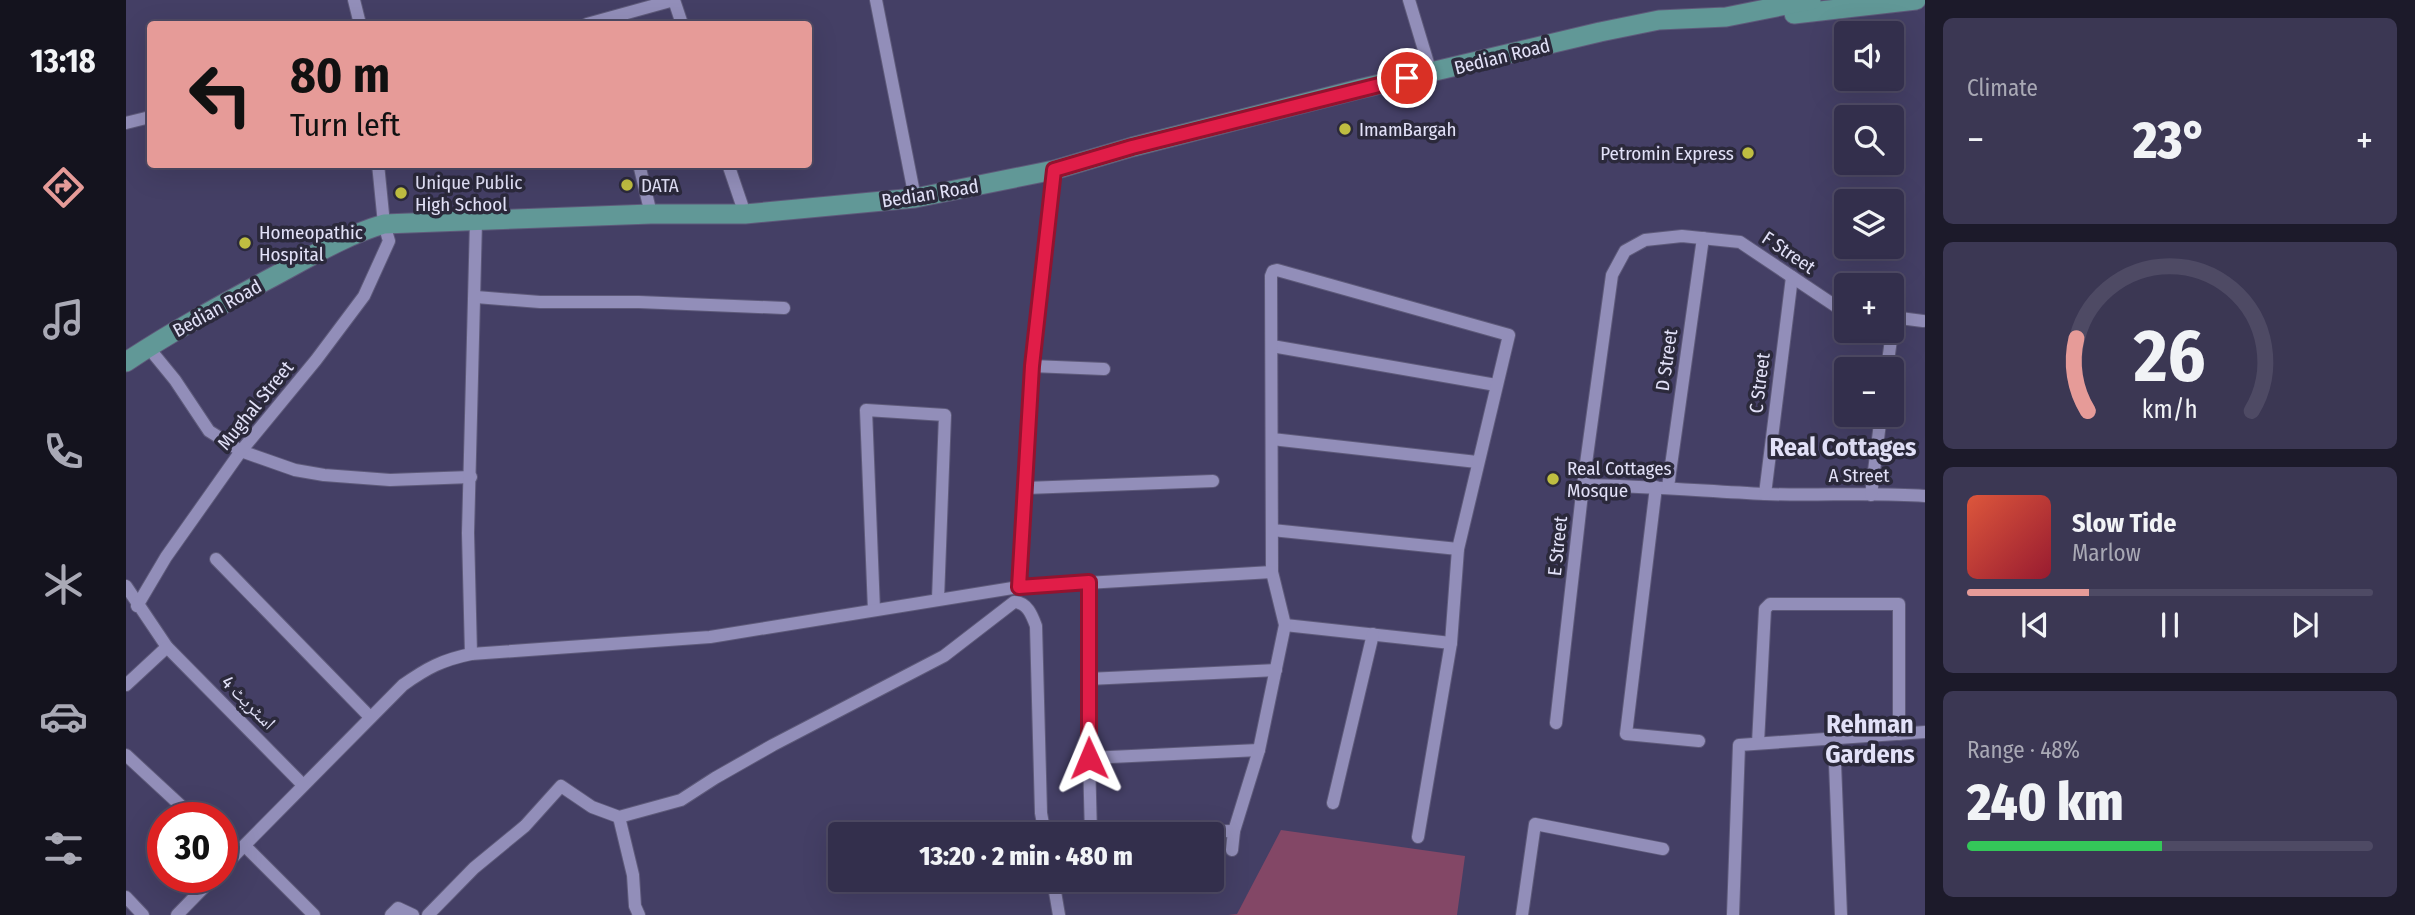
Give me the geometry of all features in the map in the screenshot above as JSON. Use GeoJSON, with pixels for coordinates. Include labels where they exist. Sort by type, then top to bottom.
{"type":"FeatureCollection","features":[{"type":"Feature","properties":{"kind":"main road","name":"Bedian Road"},"geometry":{"type":"LineString","coordinates":[[126,362],[320,251],[384,224],[650,214],[744,214],[915,198],[1054,170],[1132,147],[1600,32],[1659,20],[1726,17],[1811,0]]}},
{"type":"Feature","properties":{"kind":"main road","name":"Bedian Road"},"geometry":{"type":"LineString","coordinates":[[1751,12],[1782,15],[1909,1],[1925,5]]}},
{"type":"Feature","properties":{"kind":"street"},"geometry":{"type":"LineString","coordinates":[[354,0],[359,21]]}},
{"type":"Feature","properties":{"kind":"street"},"geometry":{"type":"LineString","coordinates":[[603,21],[674,0],[681,21]]}},
{"type":"Feature","properties":{"kind":"street"},"geometry":{"type":"LineString","coordinates":[[876,0],[915,198]]}},
{"type":"Feature","properties":{"kind":"street"},"geometry":{"type":"LineString","coordinates":[[1409,0],[1431,73]]}},
{"type":"Feature","properties":{"kind":"street"},"geometry":{"type":"LineString","coordinates":[[126,123],[147,118]]}},
{"type":"Feature","properties":{"kind":"street","name":"Mughal Street"},"geometry":{"type":"LineString","coordinates":[[137,606],[166,557],[241,451],[316,360],[364,296],[389,241],[384,224],[378,168]]}},
{"type":"Feature","properties":{"kind":"street"},"geometry":{"type":"LineString","coordinates":[[640,168],[650,214]]}},
{"type":"Feature","properties":{"kind":"street"},"geometry":{"type":"LineString","coordinates":[[729,168],[744,214]]}},
{"type":"Feature","properties":{"kind":"street"},"geometry":{"type":"LineString","coordinates":[[1019,587],[1032,366],[1054,170]]}},
{"type":"Feature","properties":{"kind":"street"},"geometry":{"type":"LineString","coordinates":[[471,654],[468,533],[476,221]]}},
{"type":"Feature","properties":{"kind":"street","name":"F Street"},"geometry":{"type":"LineString","coordinates":[[1625,251],[1645,240],[1682,236],[1741,242],[1834,305]]}},
{"type":"Feature","properties":{"kind":"street","name":"D Street"},"geometry":{"type":"LineString","coordinates":[[1699,741],[1626,734],[1662,487],[1703,238]]}},
{"type":"Feature","properties":{"kind":"street","name":"E Street"},"geometry":{"type":"LineString","coordinates":[[1556,723],[1583,485],[1612,275],[1625,251]]}},
{"type":"Feature","properties":{"kind":"street"},"geometry":{"type":"LineString","coordinates":[[1232,850],[1234,831],[1259,750],[1286,625],[1272,572],[1271,276],[1273,271],[1278,270],[1506,333],[1509,338],[1458,549],[1451,643],[1418,837]]}},
{"type":"Feature","properties":{"kind":"street","name":"C Street"},"geometry":{"type":"LineString","coordinates":[[1765,494],[1792,276]]}},
{"type":"Feature","properties":{"kind":"street"},"geometry":{"type":"LineString","coordinates":[[476,297],[540,302],[639,302],[784,308]]}},
{"type":"Feature","properties":{"kind":"street"},"geometry":{"type":"LineString","coordinates":[[1904,318],[1923,321]]}},
{"type":"Feature","properties":{"kind":"street"},"geometry":{"type":"LineString","coordinates":[[1272,346],[1496,385]]}},
{"type":"Feature","properties":{"kind":"street"},"geometry":{"type":"LineString","coordinates":[[148,347],[175,380],[209,431],[241,451],[295,470],[324,475],[390,480],[471,477]]}},
{"type":"Feature","properties":{"kind":"street"},"geometry":{"type":"LineString","coordinates":[[1032,366],[1104,369]]}},
{"type":"Feature","properties":{"kind":"street"},"geometry":{"type":"LineString","coordinates":[[874,610],[866,410],[945,415],[938,599]]}},
{"type":"Feature","properties":{"kind":"street"},"geometry":{"type":"LineString","coordinates":[[1871,495],[1880,427]]}},
{"type":"Feature","properties":{"kind":"street"},"geometry":{"type":"LineString","coordinates":[[1272,439],[1477,462]]}},
{"type":"Feature","properties":{"kind":"street"},"geometry":{"type":"LineString","coordinates":[[1026,488],[1213,481]]}},
{"type":"Feature","properties":{"kind":"street","name":"A Street"},"geometry":{"type":"LineString","coordinates":[[1583,485],[1765,494],[1887,493],[1925,496]]}},
{"type":"Feature","properties":{"kind":"street"},"geometry":{"type":"LineString","coordinates":[[1272,530],[1458,549]]}},
{"type":"Feature","properties":{"kind":"street"},"geometry":{"type":"LineString","coordinates":[[216,559],[370,717]]}},
{"type":"Feature","properties":{"kind":"street"},"geometry":{"type":"LineString","coordinates":[[238,852],[403,685],[439,662],[471,654],[710,637],[1019,587],[1272,572]]}},
{"type":"Feature","properties":{"kind":"street"},"geometry":{"type":"LineString","coordinates":[[1089,582],[1091,822]]}},
{"type":"Feature","properties":{"kind":"street","name":"اسٹریٹ 4"},"geometry":{"type":"LineString","coordinates":[[126,586],[167,647],[303,785]]}},
{"type":"Feature","properties":{"kind":"street"},"geometry":{"type":"LineString","coordinates":[[428,915],[474,868],[525,826],[561,786],[592,807],[619,817],[681,800],[773,745],[944,656],[1014,602],[1018,602],[1032,614],[1036,626],[1043,822]]}},
{"type":"Feature","properties":{"kind":"street"},"geometry":{"type":"LineString","coordinates":[[1758,743],[1765,609],[1770,604],[1899,604],[1899,734]]}},
{"type":"Feature","properties":{"kind":"street"},"geometry":{"type":"LineString","coordinates":[[1286,625],[1451,643]]}},
{"type":"Feature","properties":{"kind":"street"},"geometry":{"type":"LineString","coordinates":[[1333,803],[1373,635]]}},
{"type":"Feature","properties":{"kind":"street"},"geometry":{"type":"LineString","coordinates":[[126,685],[167,647]]}},
{"type":"Feature","properties":{"kind":"street"},"geometry":{"type":"LineString","coordinates":[[1088,679],[1276,670]]}},
{"type":"Feature","properties":{"kind":"street"},"geometry":{"type":"LineString","coordinates":[[1733,915],[1739,745],[1925,732]]}},
{"type":"Feature","properties":{"kind":"street"},"geometry":{"type":"LineString","coordinates":[[1834,738],[1841,915]]}},
{"type":"Feature","properties":{"kind":"street"},"geometry":{"type":"LineString","coordinates":[[1089,758],[1259,750]]}},
{"type":"Feature","properties":{"kind":"street"},"geometry":{"type":"LineString","coordinates":[[126,755],[177,802]]}},
{"type":"Feature","properties":{"kind":"street"},"geometry":{"type":"LineString","coordinates":[[619,817],[633,875],[635,906],[639,915]]}},
{"type":"Feature","properties":{"kind":"street"},"geometry":{"type":"LineString","coordinates":[[1522,915],[1535,824],[1663,849]]}},
{"type":"Feature","properties":{"kind":"street"},"geometry":{"type":"LineString","coordinates":[[1224,831],[1234,831]]}},
{"type":"Feature","properties":{"kind":"street"},"geometry":{"type":"LineString","coordinates":[[245,846],[314,915]]}},
{"type":"Feature","properties":{"kind":"street"},"geometry":{"type":"LineString","coordinates":[[1055,892],[1059,915]]}},
{"type":"Feature","properties":{"kind":"street"},"geometry":{"type":"LineString","coordinates":[[177,915],[198,893]]}},
{"type":"Feature","properties":{"kind":"street"},"geometry":{"type":"LineString","coordinates":[[126,897],[143,915]]}},
{"type":"Feature","properties":{"kind":"street"},"geometry":{"type":"LineString","coordinates":[[391,915],[398,908],[413,915]]}},
{"type":"Feature","properties":{"kind":"shaded area"},"geometry":{"type":"Polygon","coordinates":[[[1281,830],[1465,856],[1457,915],[1228,915],[1237,914],[1281,830]]]}},
{"type":"Feature","properties":{"kind":"place","name":"ImamBargah"},"geometry":{"type":"Point","coordinates":[1345,129]}},
{"type":"Feature","properties":{"kind":"place","name":"Petromin Express"},"geometry":{"type":"Point","coordinates":[1748,153]}},
{"type":"Feature","properties":{"kind":"place","name":"DATA"},"geometry":{"type":"Point","coordinates":[627,185]}},
{"type":"Feature","properties":{"kind":"place","name":"Unique Public High School"},"geometry":{"type":"Point","coordinates":[401,193]}},
{"type":"Feature","properties":{"kind":"place","name":"Homeopathic Hospital"},"geometry":{"type":"Point","coordinates":[245,243]}},
{"type":"Feature","properties":{"kind":"place","name":"Real Cottages Mosque"},"geometry":{"type":"Point","coordinates":[1553,479]}},
{"type":"Feature","properties":{"kind":"district","name":"Real Cottages"},"geometry":{"type":"Point","coordinates":[1843,447]}},
{"type":"Feature","properties":{"kind":"district","name":"Rehman Gardens"},"geometry":{"type":"Point","coordinates":[1870,739]}},
{"type":"Feature","properties":{"kind":"route"},"geometry":{"type":"LineString","coordinates":[[1089,758],[1089,582],[1019,587],[1032,366],[1054,170],[1132,147],[1407,78]]}}]}
